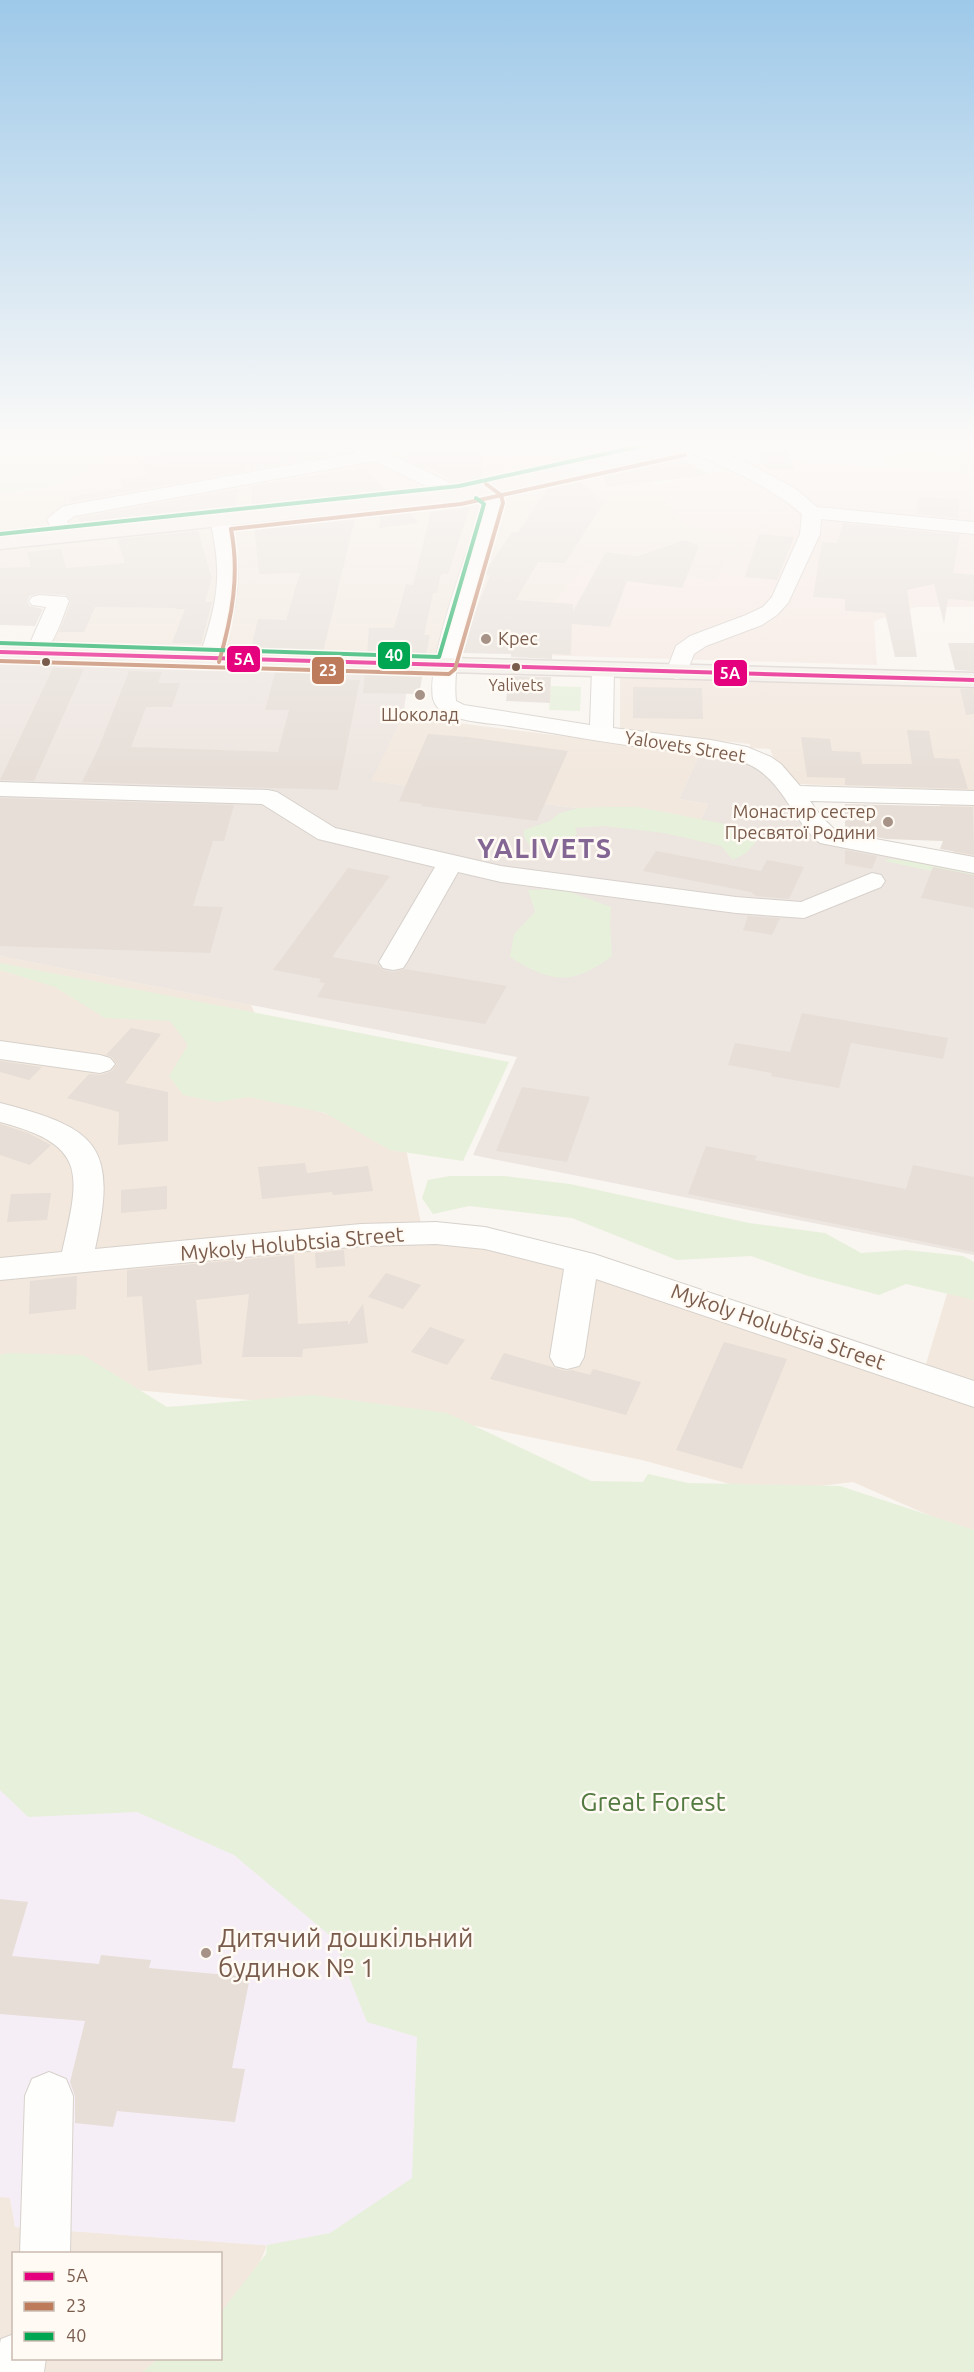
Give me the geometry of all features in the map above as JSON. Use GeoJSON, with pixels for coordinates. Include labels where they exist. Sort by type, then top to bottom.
{"type":"FeatureCollection","features":[{"type":"Feature","properties":{"kind":"main road"},"geometry":{"type":"LineString","coordinates":[[0,652],[974,680]]}},
{"type":"Feature","properties":{"kind":"street"},"geometry":{"type":"LineString","coordinates":[[210,659],[228,597],[229,557]]}},
{"type":"Feature","properties":{"kind":"street"},"geometry":{"type":"LineString","coordinates":[[478,557],[446,666],[444,701],[449,707],[460,711],[601,734]]}},
{"type":"Feature","properties":{"kind":"street"},"geometry":{"type":"LineString","coordinates":[[677,672],[684,651],[691,646],[770,611],[781,599],[800,557]]}},
{"type":"Feature","properties":{"kind":"street"},"geometry":{"type":"LineString","coordinates":[[28,653],[40,644],[59,601],[39,601]]}},
{"type":"Feature","properties":{"kind":"street","name":"Yalovets Street"},"geometry":{"type":"LineString","coordinates":[[603,670],[601,734],[742,754],[766,764],[792,793],[822,833],[830,838],[974,865]]}},
{"type":"Feature","properties":{"kind":"street"},"geometry":{"type":"LineString","coordinates":[[0,789],[268,797],[327,834],[524,877],[736,905],[804,910],[872,881]]}},
{"type":"Feature","properties":{"kind":"street"},"geometry":{"type":"LineString","coordinates":[[792,793],[974,798]]}},
{"type":"Feature","properties":{"kind":"street"},"geometry":{"type":"LineString","coordinates":[[393,962],[450,862]]}},
{"type":"Feature","properties":{"kind":"street"},"geometry":{"type":"LineString","coordinates":[[0,1050],[100,1064]]}},
{"type":"Feature","properties":{"kind":"street"},"geometry":{"type":"LineString","coordinates":[[0,1112],[52,1128],[73,1142],[81,1155],[88,1172],[89,1196],[76,1263]]}},
{"type":"Feature","properties":{"kind":"street","name":"Mykoly Holubtsia Street"},"geometry":{"type":"LineString","coordinates":[[0,1269],[361,1235],[436,1233],[485,1238],[582,1262],[974,1394]]}},
{"type":"Feature","properties":{"kind":"street"},"geometry":{"type":"LineString","coordinates":[[567,1356],[582,1262]]}},
{"type":"Feature","properties":{"kind":"street"},"geometry":{"type":"LineString","coordinates":[[45,2252],[49,2096]]}},
{"type":"Feature","properties":{"kind":"shaded area"},"geometry":{"type":"Polygon","coordinates":[[[0,557],[472,557],[442,657],[433,659],[43,648],[65,595],[0,594],[0,557]]]}},
{"type":"Feature","properties":{"kind":"shaded area"},"geometry":{"type":"Polygon","coordinates":[[[482,557],[733,557],[715,580],[587,565],[554,602],[523,601],[516,610],[467,606],[482,557]]]}},
{"type":"Feature","properties":{"kind":"shaded area"},"geometry":{"type":"Polygon","coordinates":[[[733,557],[974,557],[974,607],[916,607],[874,621],[877,665],[469,653],[475,607],[515,610],[523,601],[554,602],[587,565],[715,580],[733,557]]]}},
{"type":"Feature","properties":{"kind":"shaded area"},"geometry":{"type":"Polygon","coordinates":[[[0,664],[409,674],[403,716],[371,781],[699,824],[708,804],[679,799],[699,756],[756,766],[764,772],[820,839],[974,870],[974,1255],[473,1155],[517,1057],[0,956],[0,664]]]}},
{"type":"Feature","properties":{"kind":"shaded area"},"geometry":{"type":"Polygon","coordinates":[[[620,674],[974,684],[974,858],[954,855],[934,789],[797,784],[775,762],[770,749],[750,748],[750,744],[620,730],[620,674]]]}},
{"type":"Feature","properties":{"kind":"shaded area"},"geometry":{"type":"Polygon","coordinates":[[[403,716],[618,743],[699,756],[679,799],[708,804],[699,824],[370,781],[403,716]]]}},
{"type":"Feature","properties":{"kind":"shaded area"},"geometry":{"type":"Polygon","coordinates":[[[0,956],[251,1005],[269,1044],[246,1088],[404,1139],[425,1244],[461,1244],[536,1260],[725,1316],[920,1384],[956,1264],[974,1268],[974,1535],[853,1482],[763,1493],[642,1460],[422,1415],[111,1388],[0,1388],[0,956]]]}},
{"type":"Feature","properties":{"kind":"shaded area","name":"Дитячий дошкільний будинок № 1"},"geometry":{"type":"Polygon","coordinates":[[[0,1745],[253,1745],[418,2005],[410,2256],[15,2227],[10,2198],[0,2197],[0,1745]]]}},
{"type":"Feature","properties":{"kind":"shaded area"},"geometry":{"type":"Polygon","coordinates":[[[0,2197],[10,2197],[15,2227],[267,2245],[222,2356],[222,2252],[12,2252],[12,2360],[220,2360],[215,2372],[0,2372],[0,2197]]]}},
{"type":"Feature","properties":{"kind":"green space"},"geometry":{"type":"Polygon","coordinates":[[[551,686],[581,687],[580,711],[549,710],[551,686]]]}},
{"type":"Feature","properties":{"kind":"green space"},"geometry":{"type":"Polygon","coordinates":[[[638,807],[725,824],[731,830],[757,841],[746,853],[733,860],[721,846],[664,833],[603,826],[575,828],[577,834],[572,838],[542,845],[529,845],[524,836],[524,830],[550,821],[558,814],[578,808],[638,807]]]}},
{"type":"Feature","properties":{"kind":"green space"},"geometry":{"type":"Polygon","coordinates":[[[889,859],[974,866],[974,880],[884,861],[889,859]]]}},
{"type":"Feature","properties":{"kind":"green space"},"geometry":{"type":"Polygon","coordinates":[[[562,889],[611,907],[612,956],[585,972],[561,978],[537,972],[510,957],[514,934],[535,912],[528,890],[562,889]]]}},
{"type":"Feature","properties":{"kind":"green space"},"geometry":{"type":"Polygon","coordinates":[[[0,963],[509,1062],[463,1161],[390,1150],[325,1113],[249,1097],[217,1102],[183,1095],[169,1076],[188,1045],[170,1021],[105,1018],[55,987],[0,970],[0,963]]]}},
{"type":"Feature","properties":{"kind":"green space"},"geometry":{"type":"Polygon","coordinates":[[[450,1176],[504,1176],[570,1184],[749,1223],[825,1233],[861,1253],[906,1250],[963,1256],[974,1262],[974,1300],[906,1284],[879,1295],[808,1276],[751,1256],[677,1260],[572,1218],[469,1206],[433,1214],[422,1198],[428,1180],[450,1176]]]}},
{"type":"Feature","properties":{"kind":"green space","name":"Great Forest"},"geometry":{"type":"Polygon","coordinates":[[[8,1353],[83,1355],[167,1407],[313,1395],[447,1413],[591,1481],[643,1482],[648,1474],[688,1483],[840,1486],[974,1530],[974,2372],[142,2372],[157,2360],[222,2360],[222,2311],[266,2254],[267,2245],[330,2233],[412,2178],[417,2037],[367,2022],[334,1939],[234,1855],[137,1812],[28,1817],[0,1790],[0,1355],[8,1353]]]}},
{"type":"Feature","properties":{"kind":"building"},"geometry":{"type":"Polygon","coordinates":[[[28,557],[63,557],[66,568],[125,563],[123,557],[206,557],[212,578],[205,602],[212,602],[201,644],[172,643],[185,609],[176,608],[95,607],[84,632],[59,632],[71,602],[66,595],[39,593],[30,596],[27,601],[30,606],[43,609],[35,626],[0,625],[0,568],[31,567],[28,557]]]}},
{"type":"Feature","properties":{"kind":"building"},"geometry":{"type":"Polygon","coordinates":[[[257,557],[346,557],[323,652],[251,648],[258,619],[286,620],[300,573],[259,574],[257,557]]]}},
{"type":"Feature","properties":{"kind":"building"},"geometry":{"type":"Polygon","coordinates":[[[420,557],[454,557],[448,574],[441,574],[437,593],[433,593],[424,635],[430,635],[426,655],[367,653],[369,628],[394,628],[406,584],[413,585],[420,557]]]}},
{"type":"Feature","properties":{"kind":"building"},"geometry":{"type":"Polygon","coordinates":[[[495,557],[569,557],[565,563],[538,562],[516,600],[573,604],[573,611],[603,557],[695,557],[682,588],[627,581],[610,627],[572,624],[571,655],[552,654],[552,659],[511,657],[511,654],[461,653],[490,575],[483,575],[495,557]]]}},
{"type":"Feature","properties":{"kind":"building"},"geometry":{"type":"Polygon","coordinates":[[[752,557],[786,557],[777,580],[745,577],[752,557]]]}},
{"type":"Feature","properties":{"kind":"building"},"geometry":{"type":"Polygon","coordinates":[[[820,557],[956,557],[953,573],[974,575],[974,601],[948,599],[944,624],[934,584],[907,590],[917,657],[895,657],[885,613],[845,611],[845,599],[813,597],[820,557]]]}},
{"type":"Feature","properties":{"kind":"building"},"geometry":{"type":"Polygon","coordinates":[[[948,643],[974,643],[974,671],[955,670],[948,643]]]}},
{"type":"Feature","properties":{"kind":"building"},"geometry":{"type":"Polygon","coordinates":[[[53,668],[84,669],[34,781],[0,780],[53,668]]]}},
{"type":"Feature","properties":{"kind":"building"},"geometry":{"type":"Polygon","coordinates":[[[276,669],[319,670],[317,679],[360,680],[338,790],[82,782],[99,747],[129,671],[162,672],[158,683],[180,683],[172,707],[146,707],[131,747],[278,752],[289,710],[265,710],[276,669]]]}},
{"type":"Feature","properties":{"kind":"building"},"geometry":{"type":"Polygon","coordinates":[[[365,672],[423,673],[419,694],[363,693],[365,672]]]}},
{"type":"Feature","properties":{"kind":"building"},"geometry":{"type":"Polygon","coordinates":[[[509,676],[551,677],[550,703],[506,701],[509,676]]]}},
{"type":"Feature","properties":{"kind":"building"},"geometry":{"type":"Polygon","coordinates":[[[633,687],[702,688],[703,719],[633,718],[633,687]]]}},
{"type":"Feature","properties":{"kind":"building"},"geometry":{"type":"Polygon","coordinates":[[[960,689],[974,689],[974,714],[966,715],[960,689]]]}},
{"type":"Feature","properties":{"kind":"building"},"geometry":{"type":"Polygon","coordinates":[[[907,730],[929,731],[934,758],[959,759],[968,789],[845,785],[845,778],[807,777],[801,737],[830,739],[832,751],[860,752],[862,764],[912,764],[907,730]]]}},
{"type":"Feature","properties":{"kind":"building"},"geometry":{"type":"Polygon","coordinates":[[[428,734],[568,751],[537,821],[399,801],[428,734]]]}},
{"type":"Feature","properties":{"kind":"building"},"geometry":{"type":"Polygon","coordinates":[[[0,798],[234,805],[224,841],[213,841],[193,906],[223,907],[210,953],[0,946],[0,798]]]}},
{"type":"Feature","properties":{"kind":"building"},"geometry":{"type":"Polygon","coordinates":[[[845,804],[973,807],[974,855],[940,849],[943,841],[886,839],[845,831],[845,804]]]}},
{"type":"Feature","properties":{"kind":"building"},"geometry":{"type":"Polygon","coordinates":[[[845,850],[877,856],[872,869],[845,864],[845,850]]]}},
{"type":"Feature","properties":{"kind":"building"},"geometry":{"type":"Polygon","coordinates":[[[656,851],[761,871],[767,860],[804,867],[789,899],[756,896],[751,892],[643,871],[656,851]]]}},
{"type":"Feature","properties":{"kind":"building"},"geometry":{"type":"Polygon","coordinates":[[[933,867],[974,875],[974,908],[921,898],[933,867]]]}},
{"type":"Feature","properties":{"kind":"building"},"geometry":{"type":"Polygon","coordinates":[[[348,868],[390,876],[332,957],[378,965],[383,970],[393,972],[405,969],[507,986],[485,1024],[317,997],[325,983],[319,982],[321,979],[273,970],[348,868]]]}},
{"type":"Feature","properties":{"kind":"building"},"geometry":{"type":"Polygon","coordinates":[[[748,916],[780,918],[772,935],[743,930],[748,916]]]}},
{"type":"Feature","properties":{"kind":"building"},"geometry":{"type":"Polygon","coordinates":[[[802,1013],[948,1038],[943,1059],[851,1043],[839,1088],[771,1076],[772,1073],[728,1065],[735,1043],[790,1052],[802,1013]]]}},
{"type":"Feature","properties":{"kind":"building"},"geometry":{"type":"Polygon","coordinates":[[[131,1028],[161,1034],[125,1083],[168,1092],[168,1141],[118,1145],[119,1112],[67,1098],[89,1074],[101,1075],[112,1071],[117,1064],[112,1057],[106,1055],[131,1028]]]}},
{"type":"Feature","properties":{"kind":"building"},"geometry":{"type":"Polygon","coordinates":[[[0,1061],[42,1067],[29,1080],[0,1072],[0,1061]]]}},
{"type":"Feature","properties":{"kind":"building"},"geometry":{"type":"Polygon","coordinates":[[[522,1087],[590,1097],[567,1162],[496,1151],[522,1087]]]}},
{"type":"Feature","properties":{"kind":"building"},"geometry":{"type":"Polygon","coordinates":[[[0,1124],[28,1133],[51,1145],[30,1165],[0,1155],[0,1124]]]}},
{"type":"Feature","properties":{"kind":"building"},"geometry":{"type":"Polygon","coordinates":[[[706,1146],[757,1156],[755,1160],[906,1189],[913,1165],[974,1177],[974,1252],[688,1194],[706,1146]]]}},
{"type":"Feature","properties":{"kind":"building"},"geometry":{"type":"Polygon","coordinates":[[[305,1163],[307,1173],[368,1166],[373,1191],[333,1195],[332,1192],[262,1199],[258,1167],[305,1163]]]}},
{"type":"Feature","properties":{"kind":"building"},"geometry":{"type":"Polygon","coordinates":[[[167,1186],[167,1209],[121,1213],[121,1190],[167,1186]]]}},
{"type":"Feature","properties":{"kind":"building"},"geometry":{"type":"Polygon","coordinates":[[[51,1193],[47,1220],[7,1222],[11,1194],[51,1193]]]}},
{"type":"Feature","properties":{"kind":"building"},"geometry":{"type":"Polygon","coordinates":[[[344,1250],[345,1266],[316,1268],[315,1253],[344,1250]]]}},
{"type":"Feature","properties":{"kind":"building"},"geometry":{"type":"Polygon","coordinates":[[[294,1255],[298,1324],[348,1321],[348,1325],[363,1304],[368,1343],[303,1349],[302,1357],[242,1357],[249,1294],[196,1300],[202,1364],[148,1371],[142,1296],[127,1297],[127,1270],[294,1255]]]}},
{"type":"Feature","properties":{"kind":"building"},"geometry":{"type":"Polygon","coordinates":[[[386,1273],[421,1285],[403,1309],[368,1297],[386,1273]]]}},
{"type":"Feature","properties":{"kind":"building"},"geometry":{"type":"Polygon","coordinates":[[[77,1276],[76,1309],[29,1314],[30,1281],[77,1276]]]}},
{"type":"Feature","properties":{"kind":"building"},"geometry":{"type":"Polygon","coordinates":[[[430,1327],[465,1340],[447,1365],[411,1352],[430,1327]]]}},
{"type":"Feature","properties":{"kind":"building"},"geometry":{"type":"Polygon","coordinates":[[[724,1342],[787,1359],[742,1469],[676,1450],[724,1342]]]}},
{"type":"Feature","properties":{"kind":"building"},"geometry":{"type":"Polygon","coordinates":[[[504,1353],[566,1371],[572,1370],[590,1375],[593,1369],[641,1382],[626,1415],[490,1379],[504,1353]]]}},
{"type":"Feature","properties":{"kind":"building"},"geometry":{"type":"Polygon","coordinates":[[[0,1899],[28,1902],[12,1956],[99,1964],[101,1955],[151,1960],[149,1968],[250,1977],[232,2068],[245,2069],[235,2122],[117,2111],[113,2127],[75,2123],[75,2096],[70,2082],[85,2021],[0,2014],[0,1899]]]}},
{"type":"Feature","properties":{"kind":"transit line","name":"23"},"geometry":{"type":"LineString","coordinates":[[219,662],[232,612],[236,580],[235,557]]}},
{"type":"Feature","properties":{"kind":"transit line","name":"40"},"geometry":{"type":"LineString","coordinates":[[0,643],[439,657],[469,557]]}},
{"type":"Feature","properties":{"kind":"transit line","name":"23"},"geometry":{"type":"LineString","coordinates":[[0,661],[449,674],[455,669],[487,557]]}},
{"type":"Feature","properties":{"kind":"transit line","name":"5А"},"geometry":{"type":"LineString","coordinates":[[0,652],[974,680]]}},
{"type":"Feature","properties":{"kind":"place","name":"Крес"},"geometry":{"type":"Point","coordinates":[486,639]}},
{"type":"Feature","properties":{"kind":"place","name":"Yalivets"},"geometry":{"type":"Point","coordinates":[516,667]}},
{"type":"Feature","properties":{"kind":"place","name":"Шоколад"},"geometry":{"type":"Point","coordinates":[420,695]}},
{"type":"Feature","properties":{"kind":"place","name":"Монастир сестер Пресвятої Родини"},"geometry":{"type":"Point","coordinates":[888,822]}},
{"type":"Feature","properties":{"kind":"place","name":"Дитячий дошкільний будинок № 1"},"geometry":{"type":"Point","coordinates":[206,1953]}},
{"type":"Feature","properties":{"kind":"district","name":"YALIVETS"},"geometry":{"type":"Point","coordinates":[545,849]}}]}
